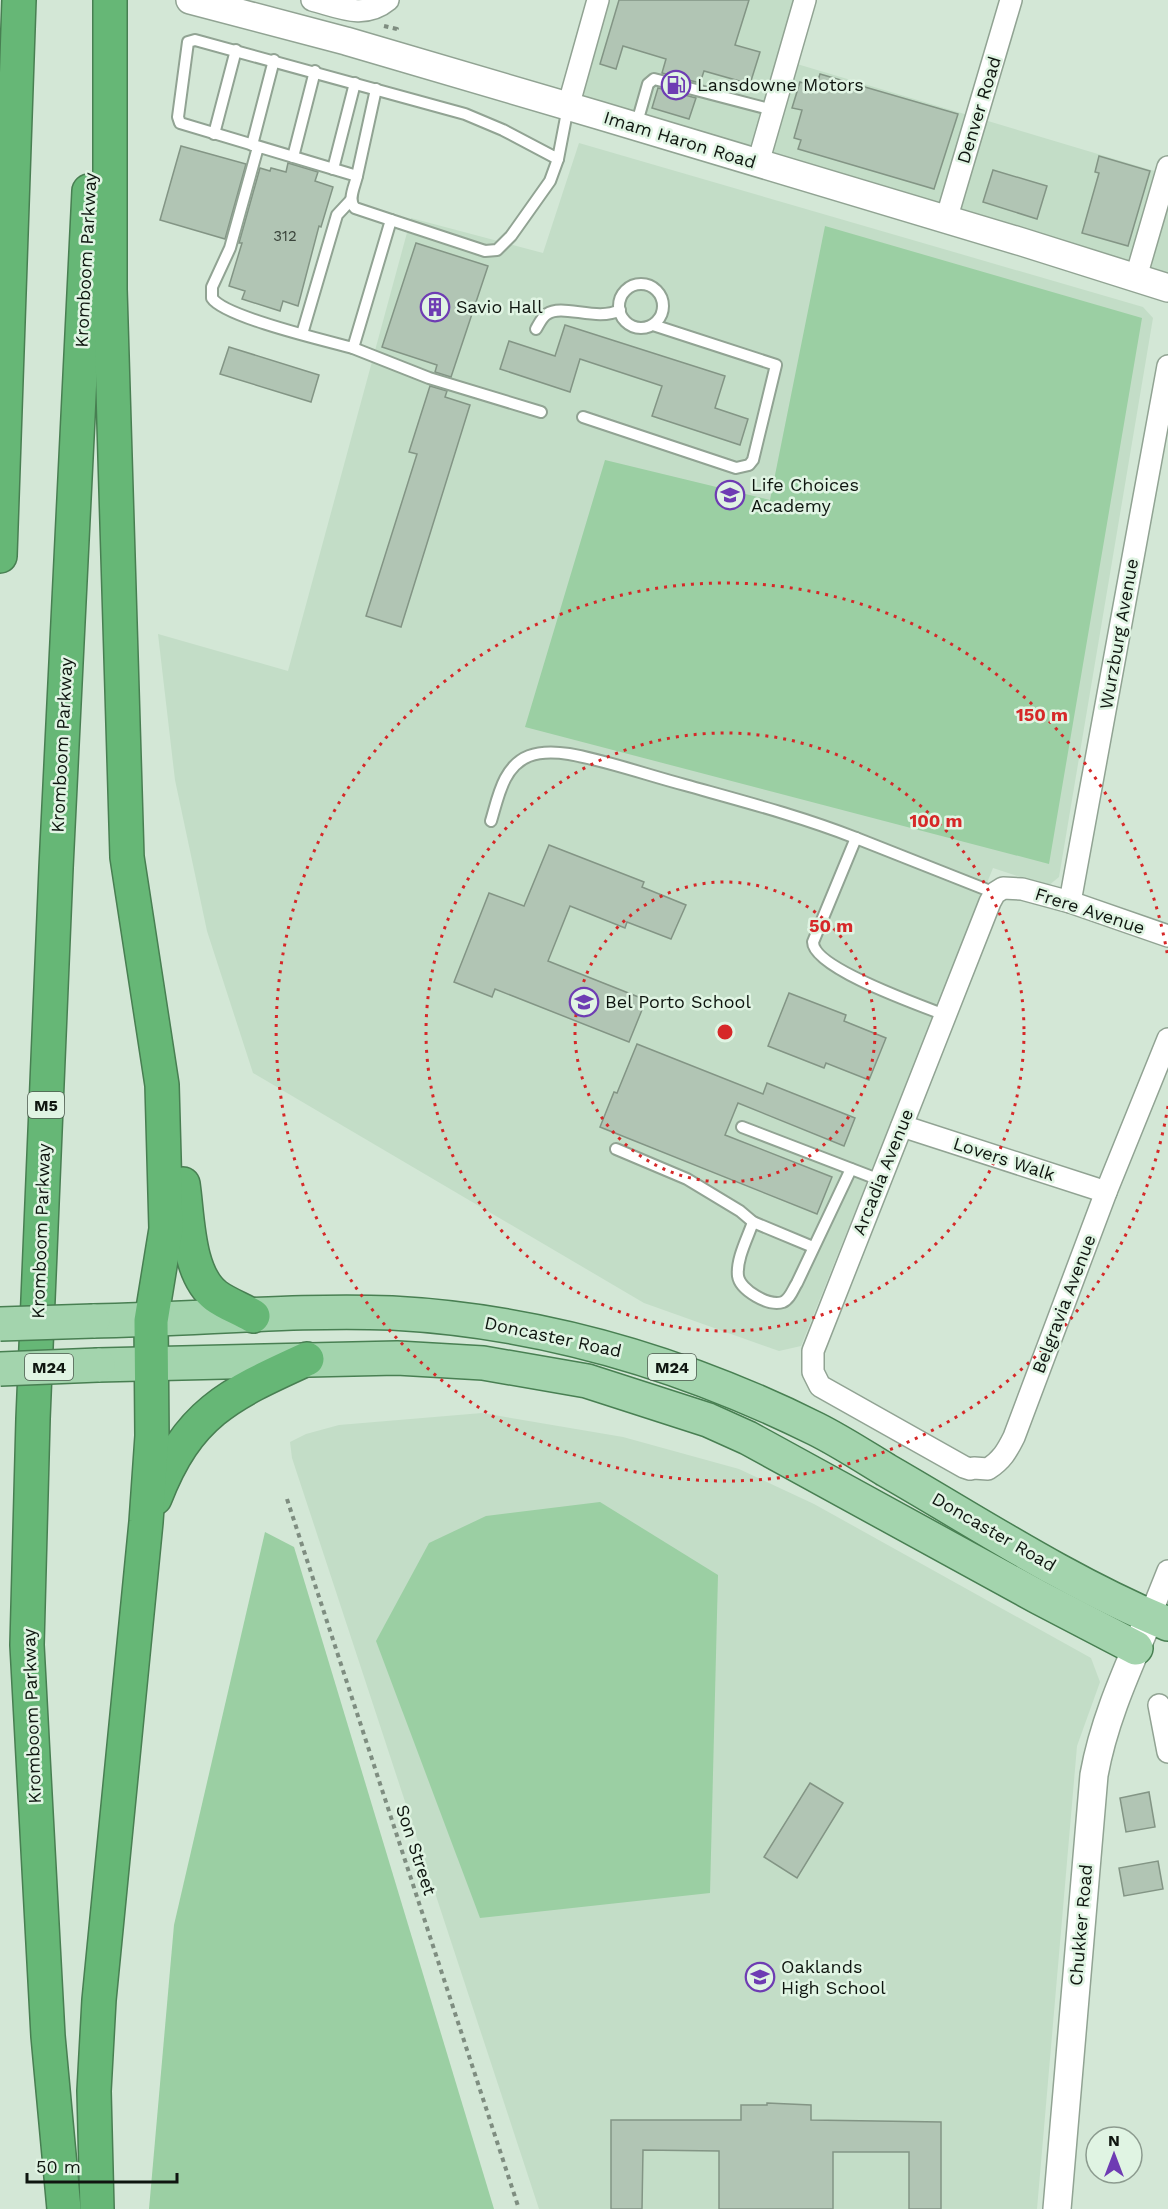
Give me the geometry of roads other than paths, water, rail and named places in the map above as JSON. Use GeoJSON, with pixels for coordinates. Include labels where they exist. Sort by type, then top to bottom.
{"type":"FeatureCollection","features":[{"type":"Feature","properties":{"kind":"highway","name":"Kromboom Parkway"},"geometry":{"type":"LineString","coordinates":[[64,2209],[48,2036],[27,1645],[33,1419],[55,904],[98,0]]}},
{"type":"Feature","properties":{"kind":"highway"},"geometry":{"type":"LineString","coordinates":[[110,0],[110,289],[126,845],[162,1085],[183,1185],[197,1270],[206,1286],[217,1296],[253,1316]]}},
{"type":"Feature","properties":{"kind":"highway"},"geometry":{"type":"LineString","coordinates":[[0,108],[19,3]]}},
{"type":"Feature","properties":{"kind":"highway"},"geometry":{"type":"LineString","coordinates":[[0,556],[19,3]]}},
{"type":"Feature","properties":{"kind":"highway"},"geometry":{"type":"LineString","coordinates":[[97,2209],[94,2091],[99,2000],[146,1522],[152,1436],[151,1321],[166,1230],[162,1085]]}},
{"type":"Feature","properties":{"kind":"highway"},"geometry":{"type":"LineString","coordinates":[[146,1522],[172,1461],[186,1437],[207,1415],[241,1391],[307,1359]]}},
{"type":"Feature","properties":{"kind":"main road","name":"Doncaster Road"},"geometry":{"type":"LineString","coordinates":[[0,1324],[392,1313],[486,1322],[600,1345],[692,1374],[817,1430],[1044,1563],[1159,1620]]}},
{"type":"Feature","properties":{"kind":"main road","name":"Doncaster Road"},"geometry":{"type":"LineString","coordinates":[[0,1369],[397,1358],[483,1363],[587,1381],[708,1420],[748,1438],[1136,1648]]}},
{"type":"Feature","properties":{"kind":"street","name":"Imam Haron Road"},"geometry":{"type":"LineString","coordinates":[[190,0],[346,41],[1168,288]]}},
{"type":"Feature","properties":{"kind":"street"},"geometry":{"type":"LineString","coordinates":[[312,0],[360,12],[375,9],[388,0]]}},
{"type":"Feature","properties":{"kind":"street"},"geometry":{"type":"LineString","coordinates":[[568,107],[598,0]]}},
{"type":"Feature","properties":{"kind":"street"},"geometry":{"type":"LineString","coordinates":[[758,163],[805,0]]}},
{"type":"Feature","properties":{"kind":"street","name":"Denver Road"},"geometry":{"type":"LineString","coordinates":[[946,220],[1011,0]]}},
{"type":"Feature","properties":{"kind":"street"},"geometry":{"type":"LineString","coordinates":[[1136,277],[1168,167]]}},
{"type":"Feature","properties":{"kind":"street","name":"Wurzburg Avenue"},"geometry":{"type":"LineString","coordinates":[[1070,902],[1168,366]]}},
{"type":"Feature","properties":{"kind":"street","name":"Frere Avenue"},"geometry":{"type":"LineString","coordinates":[[1004,890],[1070,902],[1168,936]]}},
{"type":"Feature","properties":{"kind":"street","name":"Arcadia Avenue"},"geometry":{"type":"LineString","coordinates":[[898,1431],[820,1386],[816,1382],[812,1362],[813,1351],[990,902],[1004,890]]}},
{"type":"Feature","properties":{"kind":"street","name":"Belgravia Avenue"},"geometry":{"type":"LineString","coordinates":[[898,1431],[970,1469],[988,1469],[1005,1456],[1106,1192],[1168,1039]]}},
{"type":"Feature","properties":{"kind":"street","name":"Lovers Walk"},"geometry":{"type":"LineString","coordinates":[[902,1126],[1106,1192]]}},
{"type":"Feature","properties":{"kind":"street"},"geometry":{"type":"LineString","coordinates":[[1159,1620],[1168,1571]]}},
{"type":"Feature","properties":{"kind":"street","name":"Chukker Road"},"geometry":{"type":"LineString","coordinates":[[1057,2209],[1094,1775],[1099,1746],[1136,1648],[1159,1620]]}},
{"type":"Feature","properties":{"kind":"street"},"geometry":{"type":"LineString","coordinates":[[1159,1705],[1168,1752]]}},
{"type":"Feature","properties":{"kind":"lane"},"geometry":{"type":"LineString","coordinates":[[357,176],[185,126],[178,121],[189,41],[195,40],[274,60],[465,114],[503,130],[558,159]]}},
{"type":"Feature","properties":{"kind":"lane"},"geometry":{"type":"LineString","coordinates":[[214,134],[236,50]]}},
{"type":"Feature","properties":{"kind":"lane"},"geometry":{"type":"LineString","coordinates":[[274,60],[230,248],[212,287],[212,298],[223,308],[353,348],[429,378],[541,412]]}},
{"type":"Feature","properties":{"kind":"lane"},"geometry":{"type":"LineString","coordinates":[[293,157],[315,71]]}},
{"type":"Feature","properties":{"kind":"lane"},"geometry":{"type":"LineString","coordinates":[[636,127],[648,84],[654,79],[773,110]]}},
{"type":"Feature","properties":{"kind":"lane"},"geometry":{"type":"LineString","coordinates":[[333,169],[355,83]]}},
{"type":"Feature","properties":{"kind":"lane"},"geometry":{"type":"LineString","coordinates":[[376,88],[351,205],[485,251],[497,250],[511,236],[549,181],[558,159],[568,107]]}},
{"type":"Feature","properties":{"kind":"lane"},"geometry":{"type":"LineString","coordinates":[[302,334],[338,215],[351,200]]}},
{"type":"Feature","properties":{"kind":"lane"},"geometry":{"type":"LineString","coordinates":[[353,348],[391,220]]}},
{"type":"Feature","properties":{"kind":"lane"},"geometry":{"type":"LineString","coordinates":[[637,285],[646,285],[660,294],[663,302],[663,311],[659,319],[645,328],[629,324],[623,318],[620,310],[623,294],[629,288],[637,285]]}},
{"type":"Feature","properties":{"kind":"lane"},"geometry":{"type":"LineString","coordinates":[[536,330],[545,315],[556,310],[593,315],[614,314],[620,310]]}},
{"type":"Feature","properties":{"kind":"lane"},"geometry":{"type":"LineString","coordinates":[[583,417],[736,468],[749,465],[753,460],[776,365],[653,324]]}},
{"type":"Feature","properties":{"kind":"lane"},"geometry":{"type":"LineString","coordinates":[[491,821],[502,786],[512,768],[529,756],[549,752],[570,755],[656,777],[824,825],[1004,890]]}},
{"type":"Feature","properties":{"kind":"lane"},"geometry":{"type":"LineString","coordinates":[[856,838],[813,942],[813,948],[834,967],[945,1015]]}},
{"type":"Feature","properties":{"kind":"lane"},"geometry":{"type":"LineString","coordinates":[[742,1127],[880,1180]]}},
{"type":"Feature","properties":{"kind":"lane"},"geometry":{"type":"LineString","coordinates":[[616,1149],[687,1179],[740,1211],[753,1222],[813,1247]]}},
{"type":"Feature","properties":{"kind":"lane"},"geometry":{"type":"LineString","coordinates":[[753,1222],[739,1263],[740,1283],[751,1294],[769,1301],[784,1302],[797,1283],[850,1169]]}},
{"type":"Feature","properties":{"kind":"place","name":"Lansdowne Motors"},"geometry":{"type":"Point","coordinates":[676,85]}},
{"type":"Feature","properties":{"kind":"place","name":"Savio Hall"},"geometry":{"type":"Point","coordinates":[435,307]}},
{"type":"Feature","properties":{"kind":"place","name":"Life Choices Academy"},"geometry":{"type":"Point","coordinates":[730,495]}},
{"type":"Feature","properties":{"kind":"place","name":"Bel Porto School"},"geometry":{"type":"Point","coordinates":[584,1002]}},
{"type":"Feature","properties":{"kind":"place","name":"Oaklands High School"},"geometry":{"type":"Point","coordinates":[760,1977]}}]}
